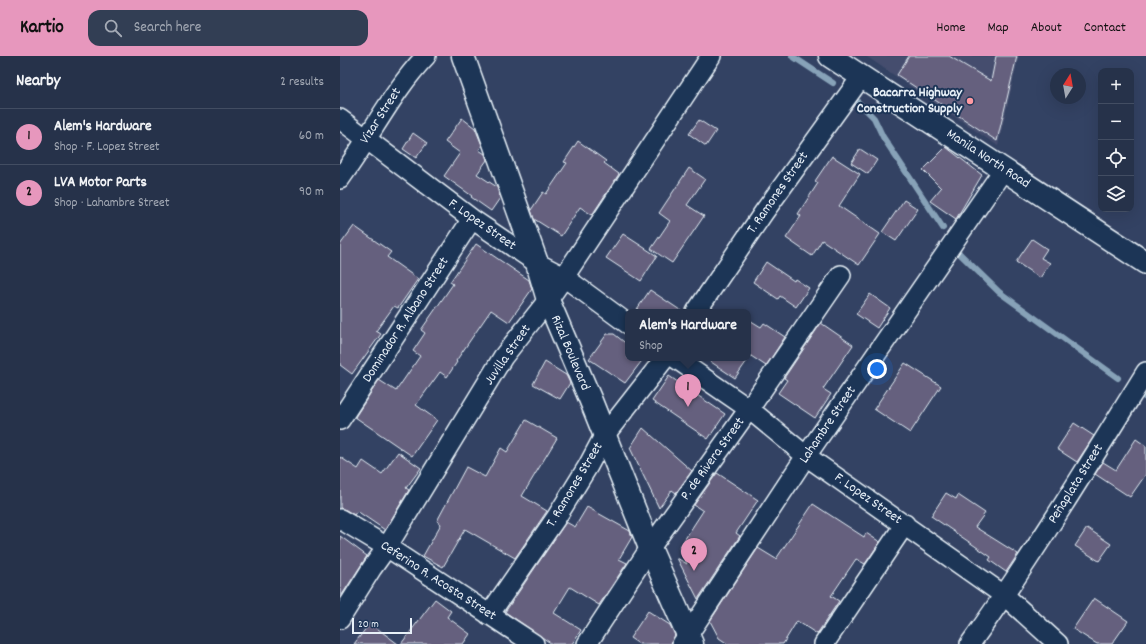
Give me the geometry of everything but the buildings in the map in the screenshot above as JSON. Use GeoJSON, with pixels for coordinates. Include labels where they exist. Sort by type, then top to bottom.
{"type":"FeatureCollection","features":[{"type":"Feature","properties":{"kind":"main road","name":"Rizal Boulevard"},"geometry":{"type":"LineString","coordinates":[[463,56],[537,262],[548,300],[688,641]]}},
{"type":"Feature","properties":{"kind":"main road","name":"Manila North Road"},"geometry":{"type":"LineString","coordinates":[[830,56],[1146,263]]}},
{"type":"Feature","properties":{"kind":"street","name":"Vizar Street"},"geometry":{"type":"LineString","coordinates":[[340,179],[367,139],[387,104],[413,69],[426,56]]}},
{"type":"Feature","properties":{"kind":"street","name":"Juvilla Street"},"geometry":{"type":"LineString","coordinates":[[340,619],[387,547],[503,357],[548,300],[564,277],[711,56]]}},
{"type":"Feature","properties":{"kind":"street","name":"T. Ramones Street"},"geometry":{"type":"LineString","coordinates":[[698,309],[764,212],[862,76]]}},
{"type":"Feature","properties":{"kind":"street","name":"F. Lopez Street"},"geometry":{"type":"LineString","coordinates":[[340,119],[472,219],[537,262],[564,277],[625,322]]}},
{"type":"Feature","properties":{"kind":"street","name":"Lahambre Street"},"geometry":{"type":"LineString","coordinates":[[688,641],[806,456],[1004,169]]}},
{"type":"Feature","properties":{"kind":"street","name":"Dominador R. Albano Street"},"geometry":{"type":"LineString","coordinates":[[340,420],[472,219]]}},
{"type":"Feature","properties":{"kind":"street","name":"P. de Rivera Street"},"geometry":{"type":"LineString","coordinates":[[587,644],[650,548],[749,409],[841,275]]}},
{"type":"Feature","properties":{"kind":"street","name":"T. Ramones Street"},"geometry":{"type":"LineString","coordinates":[[489,615],[556,518],[588,466],[604,436],[663,361]]}},
{"type":"Feature","properties":{"kind":"street","name":"F. Lopez Street"},"geometry":{"type":"LineString","coordinates":[[679,361],[749,409],[806,456],[905,524],[1005,596],[1058,644]]}},
{"type":"Feature","properties":{"kind":"street","name":"Peñaplata Street"},"geometry":{"type":"LineString","coordinates":[[970,644],[1005,596],[1062,508],[1146,372]]}},
{"type":"Feature","properties":{"kind":"street","name":"Ceferino R. Acosta Street"},"geometry":{"type":"LineString","coordinates":[[340,519],[387,547],[534,644]]}},
{"type":"Feature","properties":{"kind":"street"},"geometry":{"type":"LineString","coordinates":[[824,644],[905,524]]}},
{"type":"Feature","properties":{"kind":"shaded area","name":"Bacarra Highway Construction Supply"},"geometry":{"type":"Polygon","coordinates":[[[866,56],[1019,56],[998,146],[866,56]]]}},
{"type":"Feature","properties":{"kind":"waterway"},"geometry":{"type":"LineString","coordinates":[[792,56],[833,83]]}},
{"type":"Feature","properties":{"kind":"waterway"},"geometry":{"type":"LineString","coordinates":[[854,98],[874,118],[883,137],[943,228]]}},
{"type":"Feature","properties":{"kind":"waterway"},"geometry":{"type":"LineString","coordinates":[[956,250],[999,292],[1118,378]]}},
{"type":"Feature","properties":{"kind":"place","name":"Bacarra Highway Construction Supply"},"geometry":{"type":"Point","coordinates":[970,101]}},
{"type":"Feature","properties":{"kind":"place","name":"Alem's Hardware"},"geometry":{"type":"Point","coordinates":[688,407]}},
{"type":"Feature","properties":{"kind":"place","name":"LVA Motor Parts"},"geometry":{"type":"Point","coordinates":[694,571]}}]}
